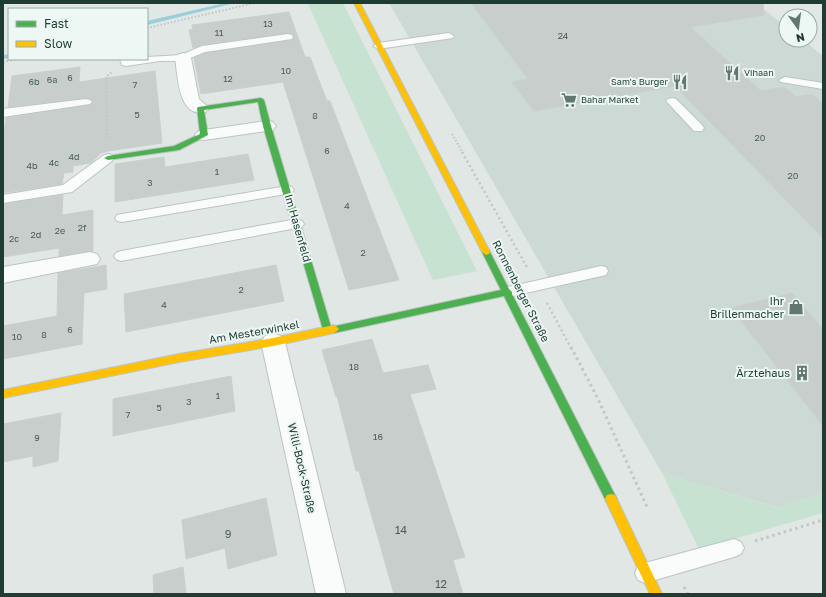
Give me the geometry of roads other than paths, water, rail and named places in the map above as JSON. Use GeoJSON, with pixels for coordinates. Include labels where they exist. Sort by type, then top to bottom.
{"type":"FeatureCollection","features":[{"type":"Feature","properties":{"kind":"street","name":"Ronnenberger Straße"},"geometry":{"type":"LineString","coordinates":[[357,3],[378,46],[508,292],[596,466],[656,594]]}},
{"type":"Feature","properties":{"kind":"street"},"geometry":{"type":"LineString","coordinates":[[183,58],[191,101],[200,108],[204,135]]}},
{"type":"Feature","properties":{"kind":"street","name":"Im Hasenfeld"},"geometry":{"type":"LineString","coordinates":[[200,108],[260,100],[327,330]]}},
{"type":"Feature","properties":{"kind":"street"},"geometry":{"type":"LineString","coordinates":[[108,158],[176,148],[204,135],[267,126]]}},
{"type":"Feature","properties":{"kind":"street"},"geometry":{"type":"LineString","coordinates":[[3,275],[90,259]]}},
{"type":"Feature","properties":{"kind":"street","name":"Am Mesterwinkel"},"geometry":{"type":"LineString","coordinates":[[3,394],[179,358],[273,342],[508,292]]}},
{"type":"Feature","properties":{"kind":"street","name":"Willi-Bock-Straße"},"geometry":{"type":"LineString","coordinates":[[273,342],[331,594]]}},
{"type":"Feature","properties":{"kind":"lane"},"geometry":{"type":"LineString","coordinates":[[378,46],[449,36]]}},
{"type":"Feature","properties":{"kind":"lane"},"geometry":{"type":"LineString","coordinates":[[148,59],[183,58],[202,50],[288,37]]}},
{"type":"Feature","properties":{"kind":"lane"},"geometry":{"type":"LineString","coordinates":[[125,61],[137,60]]}},
{"type":"Feature","properties":{"kind":"lane"},"geometry":{"type":"LineString","coordinates":[[785,80],[823,86]]}},
{"type":"Feature","properties":{"kind":"lane"},"geometry":{"type":"LineString","coordinates":[[672,101],[698,128]]}},
{"type":"Feature","properties":{"kind":"lane"},"geometry":{"type":"LineString","coordinates":[[3,114],[86,102]]}},
{"type":"Feature","properties":{"kind":"lane"},"geometry":{"type":"LineString","coordinates":[[3,200],[67,189],[108,158]]}},
{"type":"Feature","properties":{"kind":"lane"},"geometry":{"type":"LineString","coordinates":[[122,218],[287,190]]}},
{"type":"Feature","properties":{"kind":"lane"},"geometry":{"type":"LineString","coordinates":[[121,256],[297,224]]}},
{"type":"Feature","properties":{"kind":"lane"},"geometry":{"type":"LineString","coordinates":[[508,292],[601,271]]}},
{"type":"Feature","properties":{"kind":"lane"},"geometry":{"type":"LineString","coordinates":[[646,573],[734,548]]}},
{"type":"Feature","properties":{"kind":"waterway"},"geometry":{"type":"LineString","coordinates":[[148,23],[232,3]]}},
{"type":"Feature","properties":{"kind":"waterway"},"geometry":{"type":"LineString","coordinates":[[3,57],[8,56]]}},
{"type":"Feature","properties":{"kind":"place","name":"Vihaan"},"geometry":{"type":"Point","coordinates":[732,73]}},
{"type":"Feature","properties":{"kind":"place","name":"Sam's Burger"},"geometry":{"type":"Point","coordinates":[680,82]}},
{"type":"Feature","properties":{"kind":"place","name":"Bahar Market"},"geometry":{"type":"Point","coordinates":[569,100]}},
{"type":"Feature","properties":{"kind":"place","name":"Ihr Brillenmacher"},"geometry":{"type":"Point","coordinates":[796,307]}},
{"type":"Feature","properties":{"kind":"place","name":"Ärztehaus"},"geometry":{"type":"Point","coordinates":[802,373]}}]}
